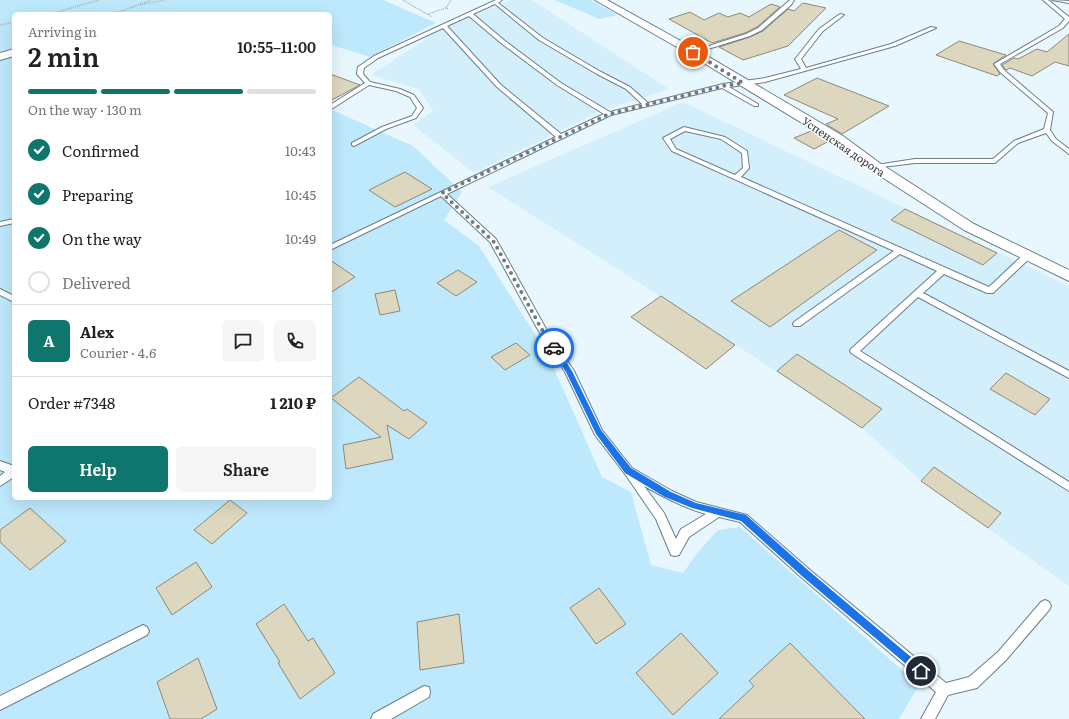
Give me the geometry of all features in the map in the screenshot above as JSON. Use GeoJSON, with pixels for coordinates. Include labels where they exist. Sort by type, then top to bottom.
{"type":"FeatureCollection","features":[{"type":"Feature","properties":{"kind":"street","name":"Успенская дорога"},"geometry":{"type":"LineString","coordinates":[[600,0],[693,52],[838,140],[876,167],[969,227],[1069,276]]}},
{"type":"Feature","properties":{"kind":"lane"},"geometry":{"type":"LineString","coordinates":[[693,52],[748,35],[760,29],[792,0]]}},
{"type":"Feature","properties":{"kind":"lane"},"geometry":{"type":"LineString","coordinates":[[1045,0],[1068,19],[1061,26],[997,64],[1002,71],[1051,113],[1047,130],[1054,140],[1069,152]]}},
{"type":"Feature","properties":{"kind":"lane"},"geometry":{"type":"LineString","coordinates":[[1054,0],[1069,2]]}},
{"type":"Feature","properties":{"kind":"lane"},"geometry":{"type":"LineString","coordinates":[[354,144],[384,128],[414,117],[420,108],[412,96],[398,90],[368,84],[360,74],[361,67],[376,57],[498,1],[541,39],[628,88],[646,104]]}},
{"type":"Feature","properties":{"kind":"lane"},"geometry":{"type":"LineString","coordinates":[[470,14],[503,42],[559,84],[609,114]]}},
{"type":"Feature","properties":{"kind":"lane"},"geometry":{"type":"LineString","coordinates":[[804,70],[798,59],[820,30],[842,16]]}},
{"type":"Feature","properties":{"kind":"lane"},"geometry":{"type":"LineString","coordinates":[[444,26],[500,86],[560,138]]}},
{"type":"Feature","properties":{"kind":"lane"},"geometry":{"type":"LineString","coordinates":[[332,247],[609,114],[723,86],[765,80],[804,70],[893,45],[932,28]]}},
{"type":"Feature","properties":{"kind":"lane"},"geometry":{"type":"LineString","coordinates":[[332,107],[368,84]]}},
{"type":"Feature","properties":{"kind":"lane"},"geometry":{"type":"LineString","coordinates":[[723,86],[756,105]]}},
{"type":"Feature","properties":{"kind":"lane"},"geometry":{"type":"LineString","coordinates":[[736,178],[746,168],[745,152],[723,138],[684,129],[666,138],[674,150],[736,178],[900,250],[990,291],[1027,256]]}},
{"type":"Feature","properties":{"kind":"lane"},"geometry":{"type":"LineString","coordinates":[[876,167],[915,161],[994,161],[1016,142],[1047,130]]}},
{"type":"Feature","properties":{"kind":"lane"},"geometry":{"type":"LineString","coordinates":[[442,193],[494,242],[541,328],[569,371],[598,432],[660,516],[675,551],[685,533],[718,512]]}},
{"type":"Feature","properties":{"kind":"lane"},"geometry":{"type":"LineString","coordinates":[[0,224],[12,222]]}},
{"type":"Feature","properties":{"kind":"lane"},"geometry":{"type":"LineString","coordinates":[[797,324],[900,250]]}},
{"type":"Feature","properties":{"kind":"lane"},"geometry":{"type":"LineString","coordinates":[[943,270],[854,351],[1069,487]]}},
{"type":"Feature","properties":{"kind":"lane"},"geometry":{"type":"LineString","coordinates":[[0,292],[12,298]]}},
{"type":"Feature","properties":{"kind":"lane"},"geometry":{"type":"LineString","coordinates":[[917,294],[1069,374]]}},
{"type":"Feature","properties":{"kind":"lane"},"geometry":{"type":"LineString","coordinates":[[0,465],[12,470]]}},
{"type":"Feature","properties":{"kind":"lane"},"geometry":{"type":"LineString","coordinates":[[628,471],[668,494],[694,506],[743,518],[806,574],[944,690]]}},
{"type":"Feature","properties":{"kind":"lane"},"geometry":{"type":"LineString","coordinates":[[0,482],[12,473]]}},
{"type":"Feature","properties":{"kind":"lane"},"geometry":{"type":"LineString","coordinates":[[928,719],[944,690],[972,683],[1002,656],[1045,606]]}},
{"type":"Feature","properties":{"kind":"lane"},"geometry":{"type":"LineString","coordinates":[[0,703],[143,632]]}},
{"type":"Feature","properties":{"kind":"lane"},"geometry":{"type":"LineString","coordinates":[[378,719],[424,692]]}},
{"type":"Feature","properties":{"kind":"path"},"geometry":{"type":"LineString","coordinates":[[57,12],[99,0]]}},
{"type":"Feature","properties":{"kind":"path"},"geometry":{"type":"LineString","coordinates":[[119,12],[151,0]]}},
{"type":"Feature","properties":{"kind":"path"},"geometry":{"type":"LineString","coordinates":[[132,7],[165,0]]}},
{"type":"Feature","properties":{"kind":"path"},"geometry":{"type":"LineString","coordinates":[[405,0],[444,26]]}},
{"type":"Feature","properties":{"kind":"path"},"geometry":{"type":"LineString","coordinates":[[446,8],[450,0]]}},
{"type":"Feature","properties":{"kind":"path"},"geometry":{"type":"LineString","coordinates":[[0,25],[12,22]]}},
{"type":"Feature","properties":{"kind":"shaded area"},"geometry":{"type":"Polygon","coordinates":[[[0,0],[383,0],[436,23],[370,57],[332,45],[332,12],[12,12],[12,49],[0,53],[0,0]]]}},
{"type":"Feature","properties":{"kind":"shaded area"},"geometry":{"type":"Polygon","coordinates":[[[512,0],[532,0],[669,89],[599,112],[474,173],[413,125],[433,111],[419,89],[371,75],[439,30],[512,0]]]}},
{"type":"Feature","properties":{"kind":"shaded area"},"geometry":{"type":"Polygon","coordinates":[[[555,0],[591,0],[617,15],[599,19],[555,0]]]}},
{"type":"Feature","properties":{"kind":"shaded area"},"geometry":{"type":"Polygon","coordinates":[[[12,56],[12,500],[332,500],[332,110],[413,146],[462,192],[444,220],[479,246],[548,355],[602,477],[631,492],[651,565],[683,573],[698,552],[718,530],[740,527],[919,685],[899,719],[0,719],[0,60],[12,56]]]}},
{"type":"Feature","properties":{"kind":"shaded area"},"geometry":{"type":"Polygon","coordinates":[[[683,102],[1069,286],[1069,586],[921,481],[862,428],[736,345],[706,369],[631,317],[660,296],[488,187],[683,102]]]}},
{"type":"Feature","properties":{"kind":"building"},"geometry":{"type":"Polygon","coordinates":[[[803,3],[826,8],[788,46],[743,60],[719,47],[763,31],[788,9],[794,11],[803,3]]]}},
{"type":"Feature","properties":{"kind":"building"},"geometry":{"type":"Polygon","coordinates":[[[771,4],[780,7],[757,27],[745,33],[712,43],[669,19],[690,12],[704,20],[719,13],[728,17],[740,13],[749,17],[771,4]]]}},
{"type":"Feature","properties":{"kind":"building"},"geometry":{"type":"Polygon","coordinates":[[[1069,34],[1069,66],[1055,62],[1032,76],[1010,68],[1006,70],[1002,65],[1014,58],[1018,59],[1037,49],[1047,52],[1069,34]]]}},
{"type":"Feature","properties":{"kind":"building"},"geometry":{"type":"Polygon","coordinates":[[[959,41],[1006,55],[993,64],[1000,74],[997,76],[936,55],[959,41]]]}},
{"type":"Feature","properties":{"kind":"building"},"geometry":{"type":"Polygon","coordinates":[[[332,75],[360,85],[332,100],[332,75]]]}},
{"type":"Feature","properties":{"kind":"building"},"geometry":{"type":"Polygon","coordinates":[[[817,78],[889,106],[842,134],[826,124],[838,119],[784,95],[817,78]]]}},
{"type":"Feature","properties":{"kind":"building"},"geometry":{"type":"Polygon","coordinates":[[[811,131],[829,141],[814,149],[794,138],[811,131]]]}},
{"type":"Feature","properties":{"kind":"building"},"geometry":{"type":"Polygon","coordinates":[[[405,172],[432,189],[395,207],[369,190],[405,172]]]}},
{"type":"Feature","properties":{"kind":"building"},"geometry":{"type":"Polygon","coordinates":[[[905,209],[997,253],[983,265],[891,220],[905,209]]]}},
{"type":"Feature","properties":{"kind":"building"},"geometry":{"type":"Polygon","coordinates":[[[839,230],[877,250],[770,327],[731,301],[839,230]]]}},
{"type":"Feature","properties":{"kind":"building"},"geometry":{"type":"Polygon","coordinates":[[[332,261],[355,277],[332,292],[332,261]]]}},
{"type":"Feature","properties":{"kind":"building"},"geometry":{"type":"Polygon","coordinates":[[[458,270],[477,282],[456,296],[437,283],[458,270]]]}},
{"type":"Feature","properties":{"kind":"building"},"geometry":{"type":"Polygon","coordinates":[[[395,290],[400,311],[380,315],[375,294],[395,290]]]}},
{"type":"Feature","properties":{"kind":"building"},"geometry":{"type":"Polygon","coordinates":[[[661,296],[735,345],[706,369],[631,317],[661,296]]]}},
{"type":"Feature","properties":{"kind":"building"},"geometry":{"type":"Polygon","coordinates":[[[516,343],[530,355],[505,370],[491,357],[516,343]]]}},
{"type":"Feature","properties":{"kind":"building"},"geometry":{"type":"Polygon","coordinates":[[[797,354],[882,409],[862,428],[777,371],[797,354]]]}},
{"type":"Feature","properties":{"kind":"building"},"geometry":{"type":"Polygon","coordinates":[[[1006,373],[1050,399],[1035,415],[990,389],[1006,373]]]}},
{"type":"Feature","properties":{"kind":"building"},"geometry":{"type":"Polygon","coordinates":[[[359,377],[404,411],[407,409],[427,423],[409,439],[387,425],[393,459],[346,469],[343,445],[381,437],[332,397],[359,377]]]}},
{"type":"Feature","properties":{"kind":"building"},"geometry":{"type":"Polygon","coordinates":[[[934,467],[1001,513],[988,528],[921,481],[934,467]]]}},
{"type":"Feature","properties":{"kind":"building"},"geometry":{"type":"Polygon","coordinates":[[[230,500],[247,513],[212,544],[194,530],[230,500]]]}},
{"type":"Feature","properties":{"kind":"building"},"geometry":{"type":"Polygon","coordinates":[[[30,508],[66,541],[30,570],[0,542],[0,530],[30,508]]]}},
{"type":"Feature","properties":{"kind":"building"},"geometry":{"type":"Polygon","coordinates":[[[196,562],[212,587],[172,615],[156,588],[196,562]]]}},
{"type":"Feature","properties":{"kind":"building"},"geometry":{"type":"Polygon","coordinates":[[[599,588],[626,624],[596,644],[570,608],[599,588]]]}},
{"type":"Feature","properties":{"kind":"building"},"geometry":{"type":"Polygon","coordinates":[[[284,604],[308,641],[313,638],[335,673],[300,699],[278,663],[280,662],[256,624],[284,604]]]}},
{"type":"Feature","properties":{"kind":"building"},"geometry":{"type":"Polygon","coordinates":[[[459,614],[464,663],[420,670],[417,622],[459,614]]]}},
{"type":"Feature","properties":{"kind":"building"},"geometry":{"type":"Polygon","coordinates":[[[681,633],[718,673],[673,715],[636,673],[681,633]]]}},
{"type":"Feature","properties":{"kind":"building"},"geometry":{"type":"Polygon","coordinates":[[[790,643],[865,719],[719,719],[754,686],[749,681],[790,643]]]}},
{"type":"Feature","properties":{"kind":"building"},"geometry":{"type":"Polygon","coordinates":[[[198,658],[217,709],[201,719],[170,719],[157,682],[198,658]]]}},
{"type":"Feature","properties":{"kind":"way so far"},"geometry":{"type":"LineString","coordinates":[[554,348],[541,328],[494,242],[442,193],[609,114],[723,86],[743,83],[693,52]]}},
{"type":"Feature","properties":{"kind":"route"},"geometry":{"type":"LineString","coordinates":[[554,348],[569,371],[598,432],[628,471],[668,494],[694,506],[743,518],[806,574],[921,671]]}}]}
